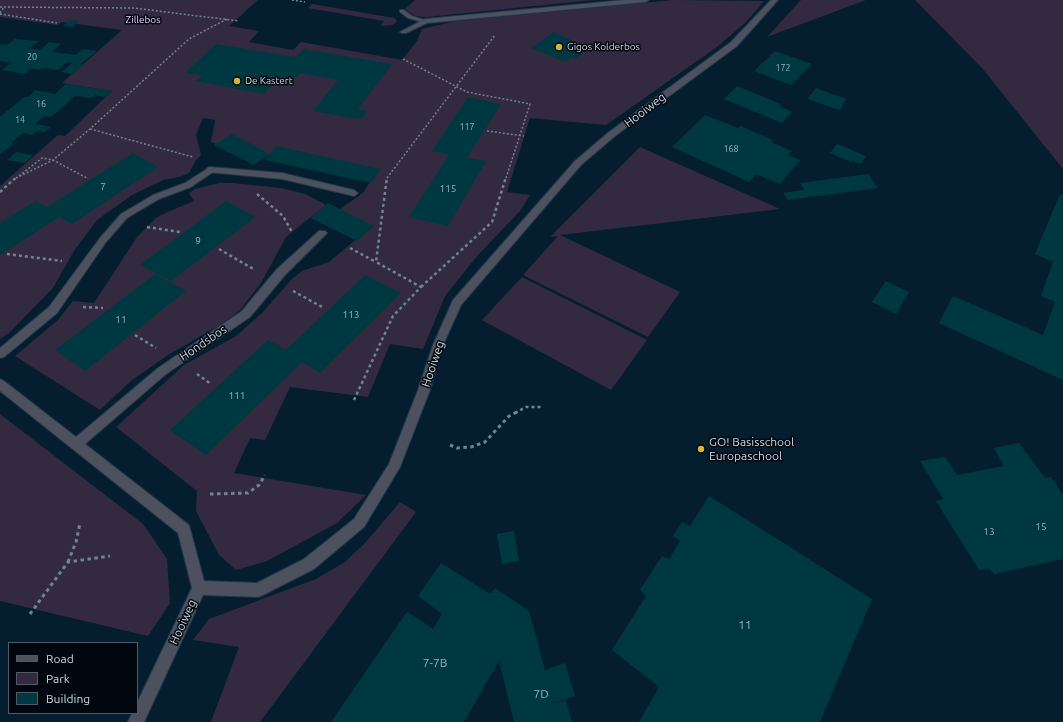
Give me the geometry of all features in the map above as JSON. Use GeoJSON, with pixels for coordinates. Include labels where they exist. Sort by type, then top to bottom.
{"type":"FeatureCollection","features":[{"type":"Feature","properties":{"kind":"street"},"geometry":{"type":"LineString","coordinates":[[402,11],[410,17],[425,21],[646,0]]}},
{"type":"Feature","properties":{"kind":"street","name":"Hooiweg"},"geometry":{"type":"LineString","coordinates":[[136,722],[198,588],[258,590],[309,564],[359,523],[394,467],[424,390],[438,345],[457,304],[578,163],[612,134],[734,44],[775,0]]}},
{"type":"Feature","properties":{"kind":"street"},"geometry":{"type":"LineString","coordinates":[[404,32],[425,21]]}},
{"type":"Feature","properties":{"kind":"street"},"geometry":{"type":"LineString","coordinates":[[0,354],[53,310],[103,240],[124,216],[156,198],[188,185],[210,170],[282,176],[354,193]]}},
{"type":"Feature","properties":{"kind":"street","name":"Hondsbos"},"geometry":{"type":"LineString","coordinates":[[76,444],[162,371],[246,314],[282,272],[322,233]]}},
{"type":"Feature","properties":{"kind":"street"},"geometry":{"type":"LineString","coordinates":[[0,384],[184,529],[198,588]]}},
{"type":"Feature","properties":{"kind":"path"},"geometry":{"type":"LineString","coordinates":[[292,0],[305,2]]}},
{"type":"Feature","properties":{"kind":"path"},"geometry":{"type":"LineString","coordinates":[[0,7],[133,8],[239,21]]}},
{"type":"Feature","properties":{"kind":"path"},"geometry":{"type":"LineString","coordinates":[[4,7],[0,14],[57,23]]}},
{"type":"Feature","properties":{"kind":"path"},"geometry":{"type":"LineString","coordinates":[[376,262],[386,179],[512,12]]}},
{"type":"Feature","properties":{"kind":"path"},"geometry":{"type":"LineString","coordinates":[[13,180],[52,160],[90,129],[189,38],[227,19]]}},
{"type":"Feature","properties":{"kind":"path"},"geometry":{"type":"LineString","coordinates":[[354,400],[393,316],[421,287],[492,222],[530,104],[467,92],[403,59]]}},
{"type":"Feature","properties":{"kind":"path"},"geometry":{"type":"LineString","coordinates":[[90,129],[195,157]]}},
{"type":"Feature","properties":{"kind":"path"},"geometry":{"type":"LineString","coordinates":[[487,131],[524,136]]}},
{"type":"Feature","properties":{"kind":"path"},"geometry":{"type":"LineString","coordinates":[[0,192],[42,158],[52,160],[87,178]]}},
{"type":"Feature","properties":{"kind":"path"},"geometry":{"type":"LineString","coordinates":[[254,192],[282,216],[292,232]]}},
{"type":"Feature","properties":{"kind":"path"},"geometry":{"type":"LineString","coordinates":[[146,227],[180,232]]}},
{"type":"Feature","properties":{"kind":"path"},"geometry":{"type":"LineString","coordinates":[[350,248],[421,287]]}},
{"type":"Feature","properties":{"kind":"path"},"geometry":{"type":"LineString","coordinates":[[219,249],[257,271]]}},
{"type":"Feature","properties":{"kind":"path"},"geometry":{"type":"LineString","coordinates":[[7,254],[67,261]]}},
{"type":"Feature","properties":{"kind":"path"},"geometry":{"type":"LineString","coordinates":[[289,288],[324,308]]}},
{"type":"Feature","properties":{"kind":"path"},"geometry":{"type":"LineString","coordinates":[[80,306],[103,308]]}},
{"type":"Feature","properties":{"kind":"path"},"geometry":{"type":"LineString","coordinates":[[135,335],[159,350]]}},
{"type":"Feature","properties":{"kind":"path"},"geometry":{"type":"LineString","coordinates":[[194,372],[211,384]]}},
{"type":"Feature","properties":{"kind":"path"},"geometry":{"type":"LineString","coordinates":[[450,446],[457,448],[471,447],[485,442],[509,416],[526,407],[543,407]]}},
{"type":"Feature","properties":{"kind":"path"},"geometry":{"type":"LineString","coordinates":[[210,494],[248,492],[259,485],[265,475]]}},
{"type":"Feature","properties":{"kind":"path"},"geometry":{"type":"LineString","coordinates":[[30,614],[68,562],[76,542],[80,524]]}},
{"type":"Feature","properties":{"kind":"path"},"geometry":{"type":"LineString","coordinates":[[68,562],[110,556]]}},
{"type":"Feature","properties":{"kind":"green space","name":"Zillebos"},"geometry":{"type":"Polygon","coordinates":[[[0,0],[258,0],[229,26],[259,31],[249,42],[293,50],[301,42],[402,60],[417,41],[422,29],[456,21],[673,0],[764,1],[746,22],[717,47],[606,125],[530,118],[507,192],[530,195],[520,211],[478,255],[445,296],[423,349],[390,344],[368,397],[290,387],[265,440],[250,438],[234,473],[366,495],[337,523],[267,561],[236,570],[219,555],[196,511],[197,491],[116,427],[184,365],[236,336],[262,313],[292,279],[302,271],[329,262],[371,227],[336,212],[363,193],[377,170],[283,153],[253,159],[211,142],[215,120],[203,118],[196,135],[201,155],[196,160],[189,173],[179,177],[163,180],[132,195],[97,220],[74,251],[53,288],[9,333],[0,339],[0,186],[58,135],[65,136],[112,91],[62,83],[122,30],[62,22],[58,25],[0,17],[0,0]]]}},
{"type":"Feature","properties":{"kind":"green space"},"geometry":{"type":"Polygon","coordinates":[[[415,0],[594,0],[426,17],[415,16],[405,9],[415,0]]]}},
{"type":"Feature","properties":{"kind":"green space"},"geometry":{"type":"Polygon","coordinates":[[[801,0],[866,0],[767,37],[801,0]]]}},
{"type":"Feature","properties":{"kind":"green space"},"geometry":{"type":"Polygon","coordinates":[[[915,0],[1063,0],[1063,169],[982,68],[915,0]]]}},
{"type":"Feature","properties":{"kind":"green space"},"geometry":{"type":"Polygon","coordinates":[[[312,4],[394,18],[397,21],[393,25],[380,26],[384,21],[308,8],[312,4]]]}},
{"type":"Feature","properties":{"kind":"green space"},"geometry":{"type":"Polygon","coordinates":[[[640,147],[780,209],[560,235],[680,292],[648,337],[523,275],[558,236],[550,237],[640,147]]]}},
{"type":"Feature","properties":{"kind":"green space"},"geometry":{"type":"Polygon","coordinates":[[[219,183],[281,188],[305,194],[326,205],[286,237],[261,283],[240,310],[220,325],[168,355],[132,380],[100,410],[15,356],[58,320],[73,301],[94,303],[137,237],[156,218],[194,201],[189,193],[195,189],[219,183]]]}},
{"type":"Feature","properties":{"kind":"green space"},"geometry":{"type":"Polygon","coordinates":[[[522,277],[647,340],[611,390],[482,320],[522,277]]]}},
{"type":"Feature","properties":{"kind":"green space"},"geometry":{"type":"Polygon","coordinates":[[[0,414],[143,524],[167,559],[170,603],[148,636],[0,601],[0,414]]]}},
{"type":"Feature","properties":{"kind":"green space"},"geometry":{"type":"Polygon","coordinates":[[[400,502],[416,512],[260,722],[211,722],[239,647],[193,640],[209,619],[316,579],[345,562],[366,542],[400,502]]]}},
{"type":"Feature","properties":{"kind":"building"},"geometry":{"type":"Polygon","coordinates":[[[70,20],[79,21],[72,27],[63,26],[70,20]]]}},
{"type":"Feature","properties":{"kind":"building","name":"Gigos Kolderbos"},"geometry":{"type":"Polygon","coordinates":[[[554,32],[586,47],[581,51],[584,52],[576,58],[572,57],[565,62],[531,48],[554,32]]]}},
{"type":"Feature","properties":{"kind":"building"},"geometry":{"type":"Polygon","coordinates":[[[15,39],[39,41],[29,48],[40,50],[49,42],[61,44],[52,52],[75,55],[83,49],[97,51],[81,64],[84,65],[73,74],[61,72],[72,63],[67,62],[58,70],[43,68],[41,70],[31,68],[25,74],[2,70],[11,63],[0,61],[0,44],[7,45],[15,39]]]}},
{"type":"Feature","properties":{"kind":"building","name":"De Kastert"},"geometry":{"type":"Polygon","coordinates":[[[216,44],[296,57],[304,49],[392,64],[358,109],[368,111],[361,119],[351,118],[313,111],[338,80],[300,73],[296,78],[281,76],[264,94],[196,81],[202,75],[185,73],[216,44]]]}},
{"type":"Feature","properties":{"kind":"building"},"geometry":{"type":"Polygon","coordinates":[[[775,51],[812,64],[791,85],[754,71],[775,51]]]}},
{"type":"Feature","properties":{"kind":"building"},"geometry":{"type":"Polygon","coordinates":[[[66,84],[112,91],[105,97],[95,95],[92,98],[75,96],[51,117],[44,116],[35,124],[51,127],[45,132],[37,131],[32,135],[23,133],[11,143],[14,144],[0,154],[0,117],[24,97],[28,97],[35,90],[55,94],[66,84]]]}},
{"type":"Feature","properties":{"kind":"building"},"geometry":{"type":"Polygon","coordinates":[[[737,86],[781,104],[779,106],[792,112],[782,123],[724,99],[737,86]]]}},
{"type":"Feature","properties":{"kind":"building"},"geometry":{"type":"Polygon","coordinates":[[[816,88],[846,99],[840,110],[807,99],[816,88]]]}},
{"type":"Feature","properties":{"kind":"building"},"geometry":{"type":"Polygon","coordinates":[[[468,97],[501,104],[467,158],[486,161],[448,226],[409,217],[449,155],[432,151],[468,97]]]}},
{"type":"Feature","properties":{"kind":"building"},"geometry":{"type":"Polygon","coordinates":[[[705,115],[738,128],[740,126],[773,140],[771,142],[792,151],[788,155],[800,160],[780,184],[756,174],[749,182],[672,147],[705,115]]]}},
{"type":"Feature","properties":{"kind":"building"},"geometry":{"type":"Polygon","coordinates":[[[232,134],[270,154],[276,146],[381,169],[371,183],[265,160],[268,155],[254,165],[214,145],[232,134]]]}},
{"type":"Feature","properties":{"kind":"building"},"geometry":{"type":"Polygon","coordinates":[[[837,144],[866,156],[861,164],[851,162],[830,153],[837,144]]]}},
{"type":"Feature","properties":{"kind":"building"},"geometry":{"type":"Polygon","coordinates":[[[16,152],[33,155],[25,163],[7,160],[16,152]]]}},
{"type":"Feature","properties":{"kind":"building"},"geometry":{"type":"Polygon","coordinates":[[[133,153],[158,167],[72,224],[59,217],[0,255],[0,223],[35,201],[47,207],[133,153]]]}},
{"type":"Feature","properties":{"kind":"building"},"geometry":{"type":"Polygon","coordinates":[[[868,174],[878,188],[788,200],[783,193],[804,190],[800,183],[868,174]]]}},
{"type":"Feature","properties":{"kind":"building"},"geometry":{"type":"Polygon","coordinates":[[[1060,194],[1063,195],[1063,380],[939,323],[953,296],[1043,335],[1055,302],[1041,296],[1053,262],[1035,254],[1060,194]]]}},
{"type":"Feature","properties":{"kind":"building"},"geometry":{"type":"Polygon","coordinates":[[[226,201],[255,217],[171,281],[140,265],[226,201]]]}},
{"type":"Feature","properties":{"kind":"building"},"geometry":{"type":"Polygon","coordinates":[[[328,203],[374,226],[357,241],[311,218],[328,203]]]}},
{"type":"Feature","properties":{"kind":"building"},"geometry":{"type":"Polygon","coordinates":[[[155,274],[186,291],[85,371],[55,350],[155,274]]]}},
{"type":"Feature","properties":{"kind":"building"},"geometry":{"type":"Polygon","coordinates":[[[365,275],[401,293],[320,373],[302,362],[206,455],[170,430],[268,340],[286,350],[365,275]]]}},
{"type":"Feature","properties":{"kind":"building"},"geometry":{"type":"Polygon","coordinates":[[[886,281],[909,292],[896,314],[872,302],[886,281]]]}},
{"type":"Feature","properties":{"kind":"building"},"geometry":{"type":"Polygon","coordinates":[[[1019,443],[1045,478],[1051,477],[1063,495],[1063,559],[994,574],[990,569],[979,570],[936,501],[943,499],[920,461],[945,457],[957,475],[1004,466],[994,448],[1019,443]]]}},
{"type":"Feature","properties":{"kind":"building"},"geometry":{"type":"Polygon","coordinates":[[[709,496],[872,599],[820,722],[639,722],[659,687],[612,650],[646,596],[640,590],[662,556],[669,559],[680,541],[673,536],[682,522],[690,526],[709,496]]]}},
{"type":"Feature","properties":{"kind":"building"},"geometry":{"type":"Polygon","coordinates":[[[514,531],[519,561],[502,564],[497,534],[514,531]]]}},
{"type":"Feature","properties":{"kind":"building"},"geometry":{"type":"Polygon","coordinates":[[[441,563],[490,594],[495,588],[529,611],[545,670],[565,663],[575,696],[539,708],[566,700],[572,722],[514,722],[499,661],[464,722],[331,722],[406,613],[408,612],[433,629],[442,614],[418,596],[441,563]]]}},
{"type":"Feature","properties":{"kind":"place","name":"Gigos Kolderbos"},"geometry":{"type":"Point","coordinates":[559,47]}},
{"type":"Feature","properties":{"kind":"place","name":"De Kastert"},"geometry":{"type":"Point","coordinates":[237,81]}},
{"type":"Feature","properties":{"kind":"place","name":"GO! Basisschool Europaschool"},"geometry":{"type":"Point","coordinates":[701,449]}}]}
